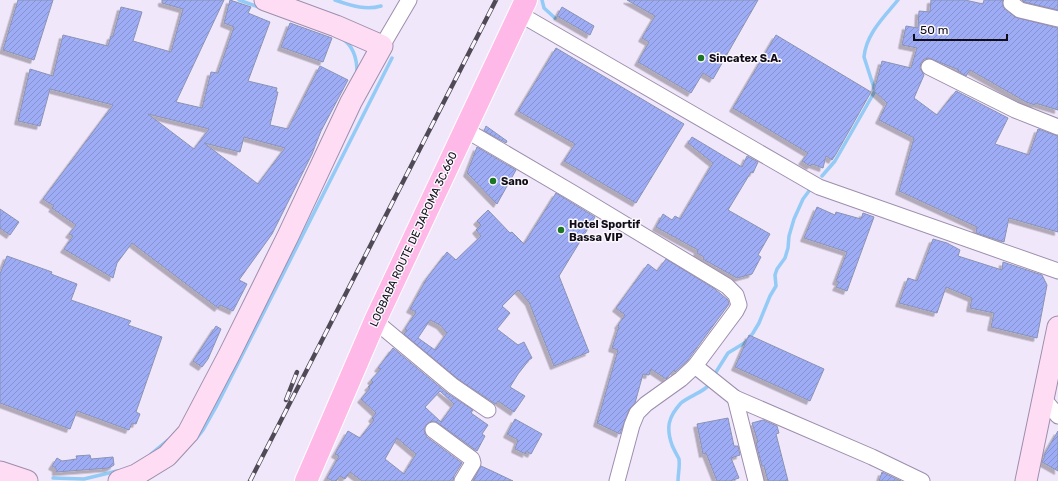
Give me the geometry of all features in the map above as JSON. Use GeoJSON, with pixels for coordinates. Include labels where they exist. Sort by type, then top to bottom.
{"type":"FeatureCollection","features":[{"type":"Feature","properties":{"kind":"main road","name":"LOGBABA ROUTE DE JAPOMA 3C.660"},"geometry":{"type":"LineString","coordinates":[[310,480],[375,322],[522,7]]}},
{"type":"Feature","properties":{"kind":"street"},"geometry":{"type":"LineString","coordinates":[[265,0],[336,26],[382,46]]}},
{"type":"Feature","properties":{"kind":"street"},"geometry":{"type":"LineString","coordinates":[[119,481],[136,475],[167,456],[188,433],[278,257],[351,102],[409,0]]}},
{"type":"Feature","properties":{"kind":"street"},"geometry":{"type":"LineString","coordinates":[[1010,3],[1020,10],[1058,19]]}},
{"type":"Feature","properties":{"kind":"street"},"geometry":{"type":"LineString","coordinates":[[522,7],[819,187],[1058,271]]}},
{"type":"Feature","properties":{"kind":"street"},"geometry":{"type":"LineString","coordinates":[[929,67],[1015,110],[1058,127]]}},
{"type":"Feature","properties":{"kind":"street"},"geometry":{"type":"LineString","coordinates":[[464,129],[727,286],[736,295],[739,305],[736,311],[695,366],[681,379],[646,404],[637,413],[632,425],[617,481]]}},
{"type":"Feature","properties":{"kind":"street"},"geometry":{"type":"LineString","coordinates":[[375,322],[453,386],[488,410]]}},
{"type":"Feature","properties":{"kind":"street"},"geometry":{"type":"LineString","coordinates":[[1026,481],[1058,327]]}},
{"type":"Feature","properties":{"kind":"street"},"geometry":{"type":"LineString","coordinates":[[695,366],[735,398],[872,457],[922,481]]}},
{"type":"Feature","properties":{"kind":"street"},"geometry":{"type":"LineString","coordinates":[[735,398],[756,481]]}},
{"type":"Feature","properties":{"kind":"street"},"geometry":{"type":"LineString","coordinates":[[1043,398],[1058,416]]}},
{"type":"Feature","properties":{"kind":"street"},"geometry":{"type":"LineString","coordinates":[[433,430],[472,459],[473,463],[462,481]]}},
{"type":"Feature","properties":{"kind":"street"},"geometry":{"type":"LineString","coordinates":[[0,472],[27,481]]}},
{"type":"Feature","properties":{"kind":"building"},"geometry":{"type":"Polygon","coordinates":[[[18,0],[53,0],[34,60],[3,50],[18,0]]]}},
{"type":"Feature","properties":{"kind":"building"},"geometry":{"type":"Polygon","coordinates":[[[162,0],[224,0],[176,102],[202,108],[211,72],[218,73],[234,27],[224,23],[230,0],[251,7],[248,13],[270,22],[248,81],[277,88],[276,92],[278,92],[270,125],[288,129],[320,66],[348,80],[321,131],[312,154],[272,234],[239,280],[247,284],[233,311],[220,305],[218,308],[132,243],[117,263],[113,278],[64,249],[73,236],[69,234],[76,225],[52,208],[54,206],[43,199],[113,105],[50,89],[40,126],[18,121],[30,69],[53,76],[63,35],[108,46],[111,36],[113,36],[121,7],[142,12],[133,41],[171,52],[183,9],[162,3],[162,0]],[[148,114],[194,149],[209,129],[148,114]],[[244,137],[240,152],[204,143],[258,184],[285,148],[244,137]]]}},
{"type":"Feature","properties":{"kind":"building","name":"Sincatex S.A."},"geometry":{"type":"Polygon","coordinates":[[[627,0],[758,0],[713,79],[703,73],[691,93],[638,62],[649,42],[642,38],[655,16],[627,0]]]}},
{"type":"Feature","properties":{"kind":"building"},"geometry":{"type":"Polygon","coordinates":[[[931,0],[965,0],[983,4],[984,0],[1003,0],[1003,7],[1015,17],[1058,28],[1058,110],[1035,103],[1035,105],[1026,102],[970,70],[966,76],[958,71],[959,70],[929,58],[924,59],[921,63],[920,68],[924,75],[914,98],[937,115],[956,91],[1008,118],[995,144],[1029,155],[1038,129],[1058,136],[1058,232],[1009,218],[1004,242],[976,233],[977,227],[899,191],[914,138],[879,120],[887,103],[874,91],[882,61],[911,68],[917,48],[902,45],[906,26],[918,28],[919,11],[930,12],[931,0]]]}},
{"type":"Feature","properties":{"kind":"building"},"geometry":{"type":"Polygon","coordinates":[[[1022,0],[1058,0],[1058,10],[1024,2],[1022,0]]]}},
{"type":"Feature","properties":{"kind":"building"},"geometry":{"type":"Polygon","coordinates":[[[562,7],[594,26],[590,35],[557,16],[562,7]]]}},
{"type":"Feature","properties":{"kind":"building"},"geometry":{"type":"Polygon","coordinates":[[[290,23],[332,38],[323,62],[281,47],[290,23]]]}},
{"type":"Feature","properties":{"kind":"building"},"geometry":{"type":"Polygon","coordinates":[[[776,35],[871,92],[832,160],[826,156],[823,168],[812,164],[810,166],[802,161],[808,153],[733,108],[776,35]]]}},
{"type":"Feature","properties":{"kind":"building"},"geometry":{"type":"Polygon","coordinates":[[[556,48],[684,124],[636,203],[564,161],[575,144],[518,111],[556,48]]]}},
{"type":"Feature","properties":{"kind":"building"},"geometry":{"type":"Polygon","coordinates":[[[486,126],[507,141],[506,143],[484,131],[486,126]]]}},
{"type":"Feature","properties":{"kind":"building"},"geometry":{"type":"Polygon","coordinates":[[[692,137],[742,167],[747,156],[758,162],[753,173],[751,172],[728,210],[770,234],[758,255],[761,257],[752,274],[737,278],[703,259],[704,257],[697,253],[698,250],[656,227],[663,214],[672,220],[675,216],[680,219],[713,163],[688,143],[692,137]]]}},
{"type":"Feature","properties":{"kind":"building","name":"Sano"},"geometry":{"type":"Polygon","coordinates":[[[477,147],[516,170],[497,204],[467,173],[477,147]]]}},
{"type":"Feature","properties":{"kind":"building"},"geometry":{"type":"Polygon","coordinates":[[[556,193],[595,217],[559,276],[589,352],[554,366],[529,302],[518,290],[502,306],[510,313],[497,329],[518,345],[524,342],[532,358],[518,374],[510,387],[525,396],[514,412],[498,401],[496,404],[494,403],[458,379],[404,334],[407,330],[405,329],[416,312],[410,309],[427,278],[447,252],[456,260],[481,236],[476,230],[481,225],[477,221],[488,210],[510,233],[512,232],[524,244],[556,193]],[[430,320],[418,338],[435,350],[447,333],[440,325],[430,320]]]}},
{"type":"Feature","properties":{"kind":"building"},"geometry":{"type":"Polygon","coordinates":[[[817,207],[835,215],[836,212],[861,219],[863,213],[874,217],[847,291],[836,287],[839,282],[836,281],[847,252],[804,238],[817,207]]]}},
{"type":"Feature","properties":{"kind":"building"},"geometry":{"type":"Polygon","coordinates":[[[0,209],[19,222],[10,235],[0,228],[0,209]]]}},
{"type":"Feature","properties":{"kind":"building"},"geometry":{"type":"Polygon","coordinates":[[[933,239],[947,243],[960,250],[958,256],[1002,270],[1003,262],[1042,275],[1047,285],[1037,338],[991,327],[994,313],[970,308],[972,298],[946,287],[937,313],[899,303],[908,278],[917,281],[933,239]]]}},
{"type":"Feature","properties":{"kind":"building"},"geometry":{"type":"Polygon","coordinates":[[[7,256],[52,272],[51,274],[77,284],[71,300],[131,321],[128,325],[162,337],[136,412],[140,414],[136,424],[132,423],[129,430],[77,411],[70,429],[0,403],[0,274],[7,256]]]}},
{"type":"Feature","properties":{"kind":"building"},"geometry":{"type":"Polygon","coordinates":[[[666,259],[715,289],[728,300],[729,304],[688,360],[675,372],[674,370],[666,379],[651,369],[649,375],[643,374],[635,403],[629,410],[620,434],[597,423],[618,350],[612,348],[619,326],[618,325],[625,315],[616,308],[648,264],[657,271],[666,259]]]}},
{"type":"Feature","properties":{"kind":"building"},"geometry":{"type":"Polygon","coordinates":[[[216,326],[221,329],[208,359],[202,367],[193,361],[216,326]]]}},
{"type":"Feature","properties":{"kind":"building"},"geometry":{"type":"Polygon","coordinates":[[[749,335],[824,369],[810,401],[735,367],[749,335]]]}},
{"type":"Feature","properties":{"kind":"building"},"geometry":{"type":"Polygon","coordinates":[[[393,348],[447,393],[473,410],[471,413],[488,425],[482,434],[485,436],[477,451],[438,423],[434,421],[426,425],[424,429],[427,437],[462,463],[454,476],[453,481],[362,481],[350,472],[345,479],[340,476],[336,481],[327,478],[339,456],[335,454],[348,431],[360,438],[374,420],[372,418],[376,413],[361,399],[370,388],[368,387],[373,382],[371,380],[381,369],[378,368],[393,348]],[[440,391],[425,407],[441,422],[454,404],[440,391]],[[397,438],[385,459],[404,474],[416,454],[397,438]]]}},
{"type":"Feature","properties":{"kind":"building"},"geometry":{"type":"Polygon","coordinates":[[[728,418],[734,446],[738,446],[740,455],[731,458],[739,478],[730,481],[717,481],[706,453],[703,454],[697,424],[728,418]]]}},
{"type":"Feature","properties":{"kind":"building"},"geometry":{"type":"Polygon","coordinates":[[[515,419],[542,434],[531,454],[526,451],[526,454],[515,449],[518,440],[507,434],[515,419]]]}},
{"type":"Feature","properties":{"kind":"building"},"geometry":{"type":"Polygon","coordinates":[[[763,420],[777,426],[779,433],[776,434],[788,481],[768,481],[764,466],[762,466],[756,443],[758,442],[752,423],[763,420]]]}},
{"type":"Feature","properties":{"kind":"building"},"geometry":{"type":"Polygon","coordinates":[[[1058,431],[1058,471],[1042,462],[1045,456],[1044,455],[1058,431]]]}},
{"type":"Feature","properties":{"kind":"building"},"geometry":{"type":"Polygon","coordinates":[[[90,455],[91,459],[113,457],[114,465],[109,468],[56,472],[56,468],[52,466],[57,458],[62,461],[77,459],[76,456],[90,455]]]}},
{"type":"Feature","properties":{"kind":"building"},"geometry":{"type":"Polygon","coordinates":[[[481,466],[492,471],[513,481],[473,481],[481,466]]]}},
{"type":"Feature","properties":{"kind":"building"},"geometry":{"type":"Polygon","coordinates":[[[882,472],[901,481],[879,481],[882,472]]]}},
{"type":"Feature","properties":{"kind":"waterway"},"geometry":{"type":"LineString","coordinates":[[239,0],[261,8]]}},
{"type":"Feature","properties":{"kind":"waterway"},"geometry":{"type":"LineString","coordinates":[[335,0],[363,8],[381,6]]}},
{"type":"Feature","properties":{"kind":"waterway"},"geometry":{"type":"LineString","coordinates":[[542,0],[544,8],[555,18]]}},
{"type":"Feature","properties":{"kind":"waterway"},"geometry":{"type":"LineString","coordinates":[[822,176],[835,161],[875,91],[864,57],[865,49],[876,26],[898,0]]}},
{"type":"Feature","properties":{"kind":"waterway"},"geometry":{"type":"LineString","coordinates":[[343,39],[350,46],[354,54],[357,72]]}},
{"type":"Feature","properties":{"kind":"waterway"},"geometry":{"type":"LineString","coordinates":[[196,439],[216,407],[392,58]]}},
{"type":"Feature","properties":{"kind":"waterway"},"geometry":{"type":"LineString","coordinates":[[716,372],[728,353],[746,342],[759,323],[770,296],[776,286],[775,275],[777,269],[785,258],[794,219],[803,199],[812,187]]}},
{"type":"Feature","properties":{"kind":"waterway"},"geometry":{"type":"LineString","coordinates":[[678,481],[679,459],[670,439],[669,423],[673,413],[684,400],[702,391],[711,382]]}},
{"type":"Feature","properties":{"kind":"waterway"},"geometry":{"type":"LineString","coordinates":[[151,454],[168,440]]}},
{"type":"Feature","properties":{"kind":"waterway"},"geometry":{"type":"LineString","coordinates":[[53,478],[84,479],[117,471]]}},
{"type":"Feature","properties":{"kind":"railway"},"geometry":{"type":"LineString","coordinates":[[250,481],[496,0]]}},
{"type":"Feature","properties":{"kind":"railway"},"geometry":{"type":"LineString","coordinates":[[286,400],[297,372]]}},
{"type":"Feature","properties":{"kind":"place","name":"Sincatex S.A."},"geometry":{"type":"Point","coordinates":[701,58]}},
{"type":"Feature","properties":{"kind":"place","name":"Sano"},"geometry":{"type":"Point","coordinates":[493,181]}},
{"type":"Feature","properties":{"kind":"place","name":"Hotel Sportif Bassa VIP"},"geometry":{"type":"Point","coordinates":[561,230]}}]}
